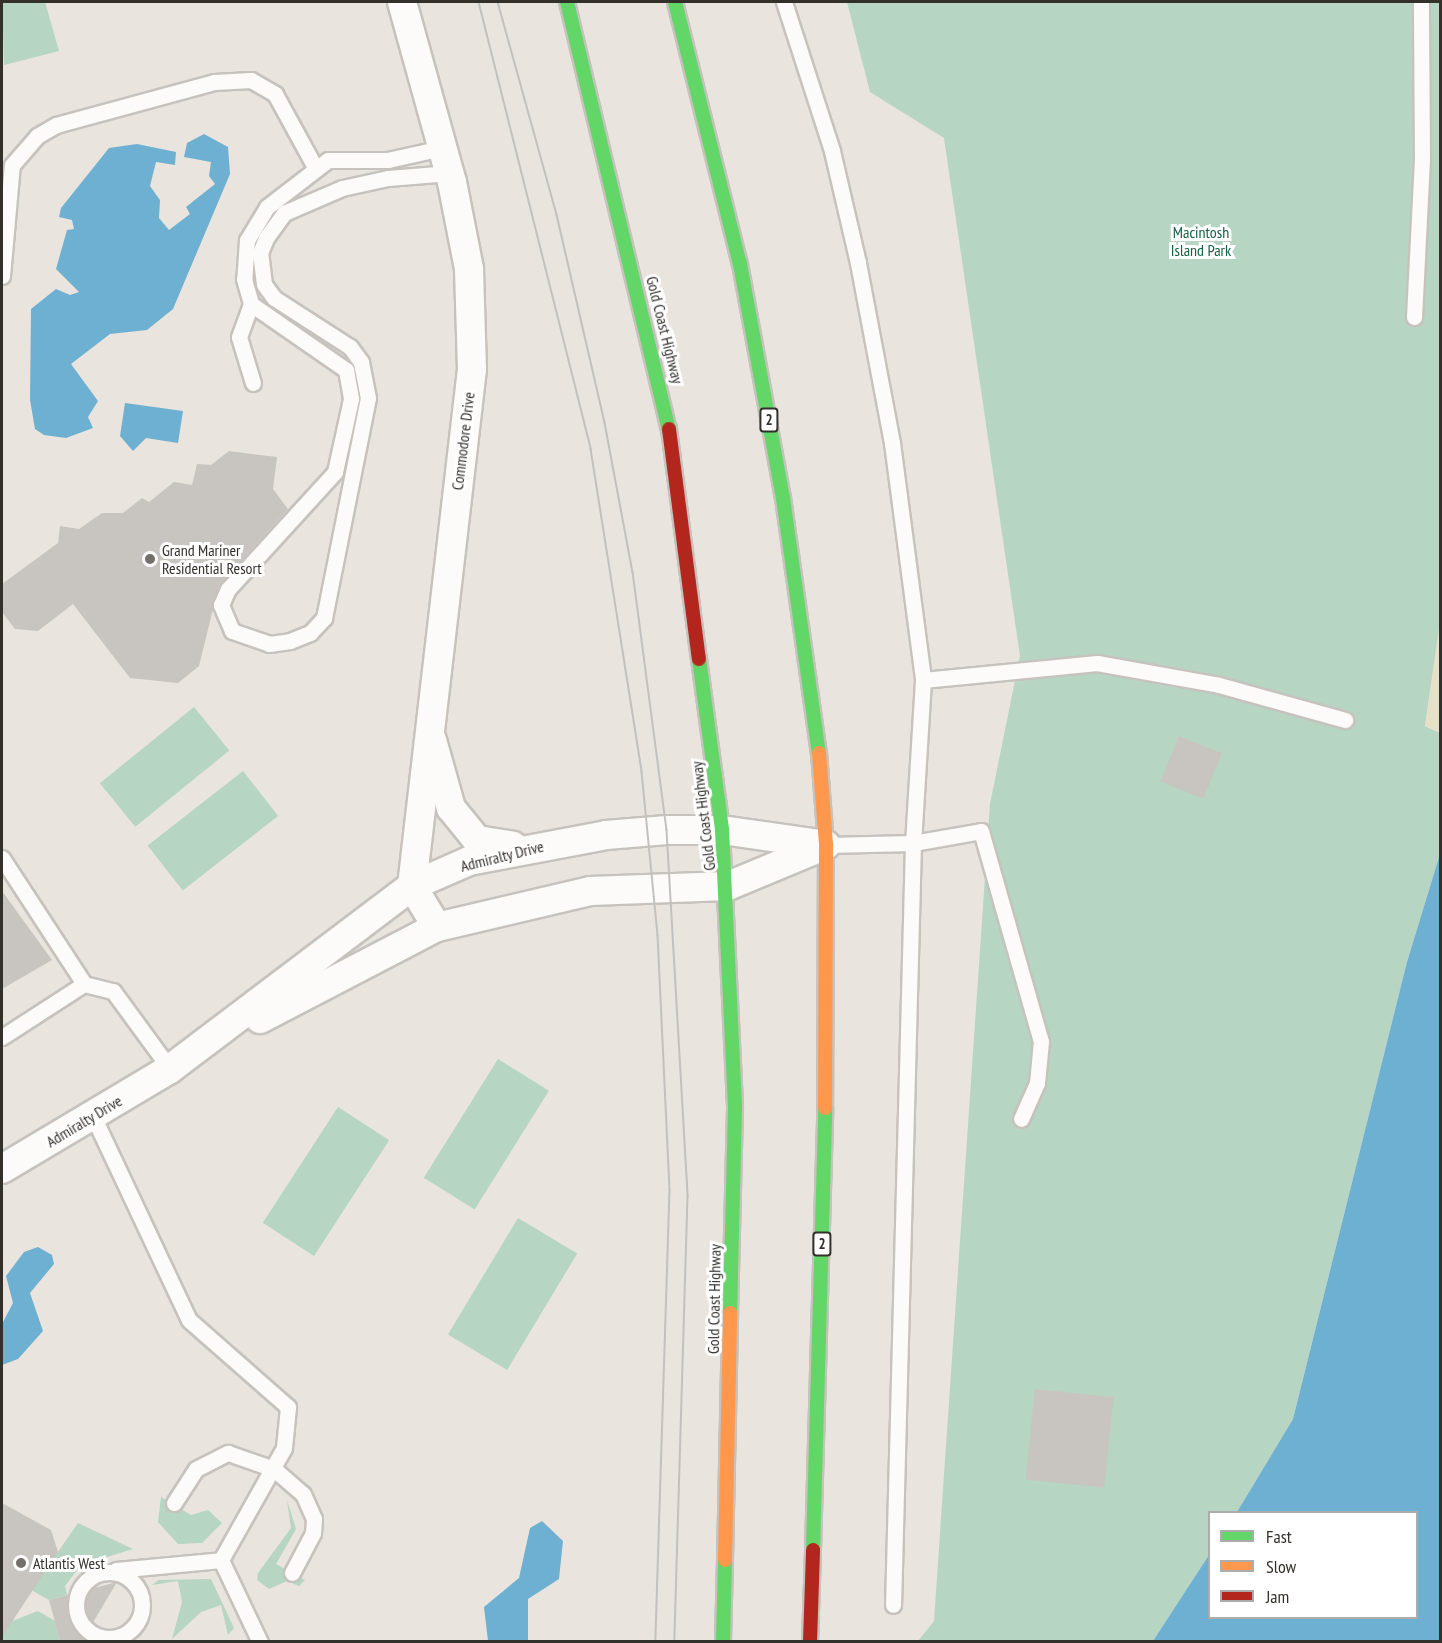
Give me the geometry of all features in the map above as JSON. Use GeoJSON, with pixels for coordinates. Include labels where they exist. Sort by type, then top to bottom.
{"type":"FeatureCollection","features":[{"type":"Feature","properties":{"kind":"highway","name":"Gold Coast Highway"},"geometry":{"type":"LineString","coordinates":[[567,2],[665,398],[728,885],[735,1109],[723,1641]]}},
{"type":"Feature","properties":{"kind":"highway","name":"2"},"geometry":{"type":"LineString","coordinates":[[675,2],[740,264],[783,498],[816,722],[826,845],[827,1038],[810,1641]]}},
{"type":"Feature","properties":{"kind":"street","name":"Commodore Drive"},"geometry":{"type":"LineString","coordinates":[[402,2],[446,161],[469,269],[472,369],[428,723],[412,886]]}},
{"type":"Feature","properties":{"kind":"street"},"geometry":{"type":"LineString","coordinates":[[428,723],[451,808],[477,840],[521,848]]}},
{"type":"Feature","properties":{"kind":"street","name":"Admiralty Drive"},"geometry":{"type":"LineString","coordinates":[[2,1169],[93,1116],[195,1051],[412,886],[469,861],[521,848],[624,832],[722,830],[826,845]]}},
{"type":"Feature","properties":{"kind":"street","name":"Admiralty Drive"},"geometry":{"type":"LineString","coordinates":[[195,1051],[437,927],[590,891],[728,885],[826,845]]}},
{"type":"Feature","properties":{"kind":"street"},"geometry":{"type":"LineString","coordinates":[[412,886],[437,927]]}},
{"type":"Feature","properties":{"kind":"lane"},"geometry":{"type":"LineString","coordinates":[[784,2],[832,152],[858,263],[892,443],[923,680],[913,843],[893,1605]]}},
{"type":"Feature","properties":{"kind":"lane"},"geometry":{"type":"LineString","coordinates":[[1414,317],[1422,158],[1421,2]]}},
{"type":"Feature","properties":{"kind":"lane"},"geometry":{"type":"LineString","coordinates":[[2,276],[12,165],[37,136],[56,125],[214,82],[251,80],[275,94],[315,167]]}},
{"type":"Feature","properties":{"kind":"lane"},"geometry":{"type":"LineString","coordinates":[[253,383],[239,337],[251,304],[244,279],[247,240],[267,207],[315,167],[347,157],[446,161]]}},
{"type":"Feature","properties":{"kind":"lane"},"geometry":{"type":"LineString","coordinates":[[251,304],[329,355],[346,370],[351,384],[348,431],[335,472],[245,566],[221,605],[232,631],[269,644],[310,633],[324,618],[368,398],[361,362],[350,347],[274,298],[264,285],[260,253],[266,238],[284,213],[342,188],[388,178],[446,161]]}},
{"type":"Feature","properties":{"kind":"lane"},"geometry":{"type":"LineString","coordinates":[[923,680],[1097,663],[1219,685],[1346,720]]}},
{"type":"Feature","properties":{"kind":"lane"},"geometry":{"type":"LineString","coordinates":[[826,845],[913,843],[981,831],[1041,1041],[1037,1083],[1021,1119]]}},
{"type":"Feature","properties":{"kind":"lane"},"geometry":{"type":"LineString","coordinates":[[2,858],[84,984],[113,991],[170,1068]]}},
{"type":"Feature","properties":{"kind":"lane"},"geometry":{"type":"LineString","coordinates":[[2,1037],[84,984]]}},
{"type":"Feature","properties":{"kind":"lane"},"geometry":{"type":"LineString","coordinates":[[93,1116],[189,1320],[288,1407],[290,1434],[274,1469],[221,1560]]}},
{"type":"Feature","properties":{"kind":"lane"},"geometry":{"type":"LineString","coordinates":[[174,1503],[196,1469],[228,1454],[274,1469],[303,1494],[314,1519],[292,1573]]}},
{"type":"Feature","properties":{"kind":"lane"},"geometry":{"type":"LineString","coordinates":[[107,1571],[128,1577],[141,1595],[141,1617],[116,1638],[85,1628],[76,1608],[80,1588],[107,1571],[221,1560]]}},
{"type":"Feature","properties":{"kind":"lane"},"geometry":{"type":"LineString","coordinates":[[221,1560],[260,1641]]}},
{"type":"Feature","properties":{"kind":"green space"},"geometry":{"type":"Polygon","coordinates":[[[2,2],[45,2],[59,51],[4,65],[2,2]]]}},
{"type":"Feature","properties":{"kind":"green space","name":"Macintosh Island Park"},"geometry":{"type":"Polygon","coordinates":[[[847,2],[1440,2],[1440,626],[1425,726],[1440,733],[1440,854],[1407,962],[1293,1419],[1238,1511],[1208,1511],[1208,1557],[1153,1641],[918,1641],[934,1621],[990,804],[1020,656],[944,138],[870,92],[847,2]]]}},
{"type":"Feature","properties":{"kind":"green space"},"geometry":{"type":"Polygon","coordinates":[[[194,707],[229,751],[135,827],[100,783],[194,707]]]}},
{"type":"Feature","properties":{"kind":"green space"},"geometry":{"type":"Polygon","coordinates":[[[243,771],[278,816],[183,890],[148,845],[243,771]]]}},
{"type":"Feature","properties":{"kind":"green space"},"geometry":{"type":"Polygon","coordinates":[[[498,1059],[549,1091],[475,1210],[424,1178],[498,1059]]]}},
{"type":"Feature","properties":{"kind":"green space"},"geometry":{"type":"Polygon","coordinates":[[[338,1107],[389,1140],[314,1256],[263,1223],[338,1107]]]}},
{"type":"Feature","properties":{"kind":"green space"},"geometry":{"type":"Polygon","coordinates":[[[518,1218],[577,1254],[507,1370],[448,1335],[518,1218]]]}},
{"type":"Feature","properties":{"kind":"green space"},"geometry":{"type":"Polygon","coordinates":[[[161,1497],[191,1515],[208,1510],[222,1523],[202,1543],[178,1544],[158,1522],[161,1497]]]}},
{"type":"Feature","properties":{"kind":"green space"},"geometry":{"type":"Polygon","coordinates":[[[287,1500],[296,1529],[276,1564],[305,1580],[299,1586],[287,1581],[269,1589],[257,1580],[258,1573],[291,1528],[287,1500]]]}},
{"type":"Feature","properties":{"kind":"green space"},"geometry":{"type":"Polygon","coordinates":[[[78,1523],[133,1549],[81,1565],[65,1586],[67,1595],[49,1600],[33,1591],[27,1566],[58,1552],[78,1523]]]}},
{"type":"Feature","properties":{"kind":"green space"},"geometry":{"type":"Polygon","coordinates":[[[211,1579],[234,1628],[228,1635],[221,1605],[201,1612],[172,1639],[182,1602],[178,1581],[152,1585],[159,1580],[211,1579]]]}},
{"type":"Feature","properties":{"kind":"green space"},"geometry":{"type":"Polygon","coordinates":[[[38,1611],[55,1621],[60,1641],[2,1642],[2,1625],[38,1611]]]}},
{"type":"Feature","properties":{"kind":"sand"},"geometry":{"type":"Polygon","coordinates":[[[1440,621],[1440,733],[1425,726],[1440,621]]]}},
{"type":"Feature","properties":{"kind":"water"},"geometry":{"type":"Polygon","coordinates":[[[204,134],[228,147],[230,174],[173,309],[147,330],[110,334],[71,364],[98,401],[88,417],[93,428],[66,438],[44,435],[35,429],[30,400],[31,309],[56,289],[70,295],[79,292],[56,269],[67,230],[74,229],[72,220],[59,217],[61,208],[109,148],[137,144],[176,152],[175,165],[156,162],[150,186],[160,200],[159,218],[169,230],[190,214],[186,207],[215,184],[209,176],[211,162],[184,157],[187,143],[204,134]]]}},
{"type":"Feature","properties":{"kind":"water"},"geometry":{"type":"Polygon","coordinates":[[[125,403],[183,411],[178,443],[146,438],[133,451],[120,436],[125,403]]]}},
{"type":"Feature","properties":{"kind":"water"},"geometry":{"type":"Polygon","coordinates":[[[1440,854],[1440,1641],[1153,1641],[1208,1557],[1208,1619],[1418,1619],[1418,1511],[1238,1511],[1293,1419],[1407,962],[1440,854]]]}},
{"type":"Feature","properties":{"kind":"water"},"geometry":{"type":"Polygon","coordinates":[[[38,1247],[52,1255],[54,1264],[30,1293],[43,1331],[18,1359],[2,1365],[2,1324],[13,1303],[6,1276],[24,1252],[38,1247]]]}},
{"type":"Feature","properties":{"kind":"water"},"geometry":{"type":"Polygon","coordinates":[[[542,1521],[563,1541],[559,1579],[528,1599],[528,1641],[488,1641],[484,1607],[519,1578],[530,1528],[542,1521]]]}},
{"type":"Feature","properties":{"kind":"building","name":"Grand Mariner Residential Resort"},"geometry":{"type":"Polygon","coordinates":[[[229,451],[277,457],[273,489],[288,509],[219,585],[199,666],[178,683],[130,678],[73,604],[38,631],[15,629],[2,612],[2,584],[58,543],[60,526],[79,529],[102,513],[123,513],[142,498],[149,502],[174,482],[192,485],[197,464],[211,465],[229,451]]]}},
{"type":"Feature","properties":{"kind":"building"},"geometry":{"type":"Polygon","coordinates":[[[1179,736],[1222,753],[1203,799],[1161,781],[1179,736]]]}},
{"type":"Feature","properties":{"kind":"building"},"geometry":{"type":"Polygon","coordinates":[[[2,891],[52,960],[2,989],[2,891]]]}},
{"type":"Feature","properties":{"kind":"building"},"geometry":{"type":"Polygon","coordinates":[[[1035,1389],[1114,1397],[1104,1488],[1025,1480],[1035,1389]]]}},
{"type":"Feature","properties":{"kind":"building","name":"Atlantis West"},"geometry":{"type":"Polygon","coordinates":[[[2,1503],[51,1530],[58,1552],[2,1637],[2,1503]]]}},
{"type":"Feature","properties":{"kind":"building"},"geometry":{"type":"Polygon","coordinates":[[[117,1582],[82,1641],[60,1641],[49,1600],[117,1582]]]}},
{"type":"Feature","properties":{"kind":"tram line"},"geometry":{"type":"LineString","coordinates":[[479,2],[591,449],[642,772],[658,935],[670,1190],[656,1642]]}},
{"type":"Feature","properties":{"kind":"tram line"},"geometry":{"type":"LineString","coordinates":[[498,2],[557,215],[605,423],[633,572],[667,830],[688,1196],[675,1642]]}},
{"type":"Feature","properties":{"kind":"traffic: fast"},"geometry":{"type":"LineString","coordinates":[[567,2],[669,429]]}},
{"type":"Feature","properties":{"kind":"traffic: fast"},"geometry":{"type":"LineString","coordinates":[[675,2],[740,264],[783,498],[819,753]]}},
{"type":"Feature","properties":{"kind":"traffic: fast"},"geometry":{"type":"LineString","coordinates":[[699,659],[722,830],[735,1109],[730,1313]]}},
{"type":"Feature","properties":{"kind":"traffic: fast"},"geometry":{"type":"LineString","coordinates":[[813,1550],[825,1108]]}},
{"type":"Feature","properties":{"kind":"traffic: fast"},"geometry":{"type":"LineString","coordinates":[[723,1642],[725,1560]]}},
{"type":"Feature","properties":{"kind":"traffic: slow"},"geometry":{"type":"LineString","coordinates":[[819,753],[826,845],[825,1108]]}},
{"type":"Feature","properties":{"kind":"traffic: slow"},"geometry":{"type":"LineString","coordinates":[[725,1560],[730,1313]]}},
{"type":"Feature","properties":{"kind":"traffic: jam"},"geometry":{"type":"LineString","coordinates":[[669,429],[699,659]]}},
{"type":"Feature","properties":{"kind":"traffic: jam"},"geometry":{"type":"LineString","coordinates":[[810,1642],[813,1550]]}},
{"type":"Feature","properties":{"kind":"place","name":"Grand Mariner Residential Resort"},"geometry":{"type":"Point","coordinates":[150,559]}},
{"type":"Feature","properties":{"kind":"place","name":"Atlantis West"},"geometry":{"type":"Point","coordinates":[21,1563]}}]}
